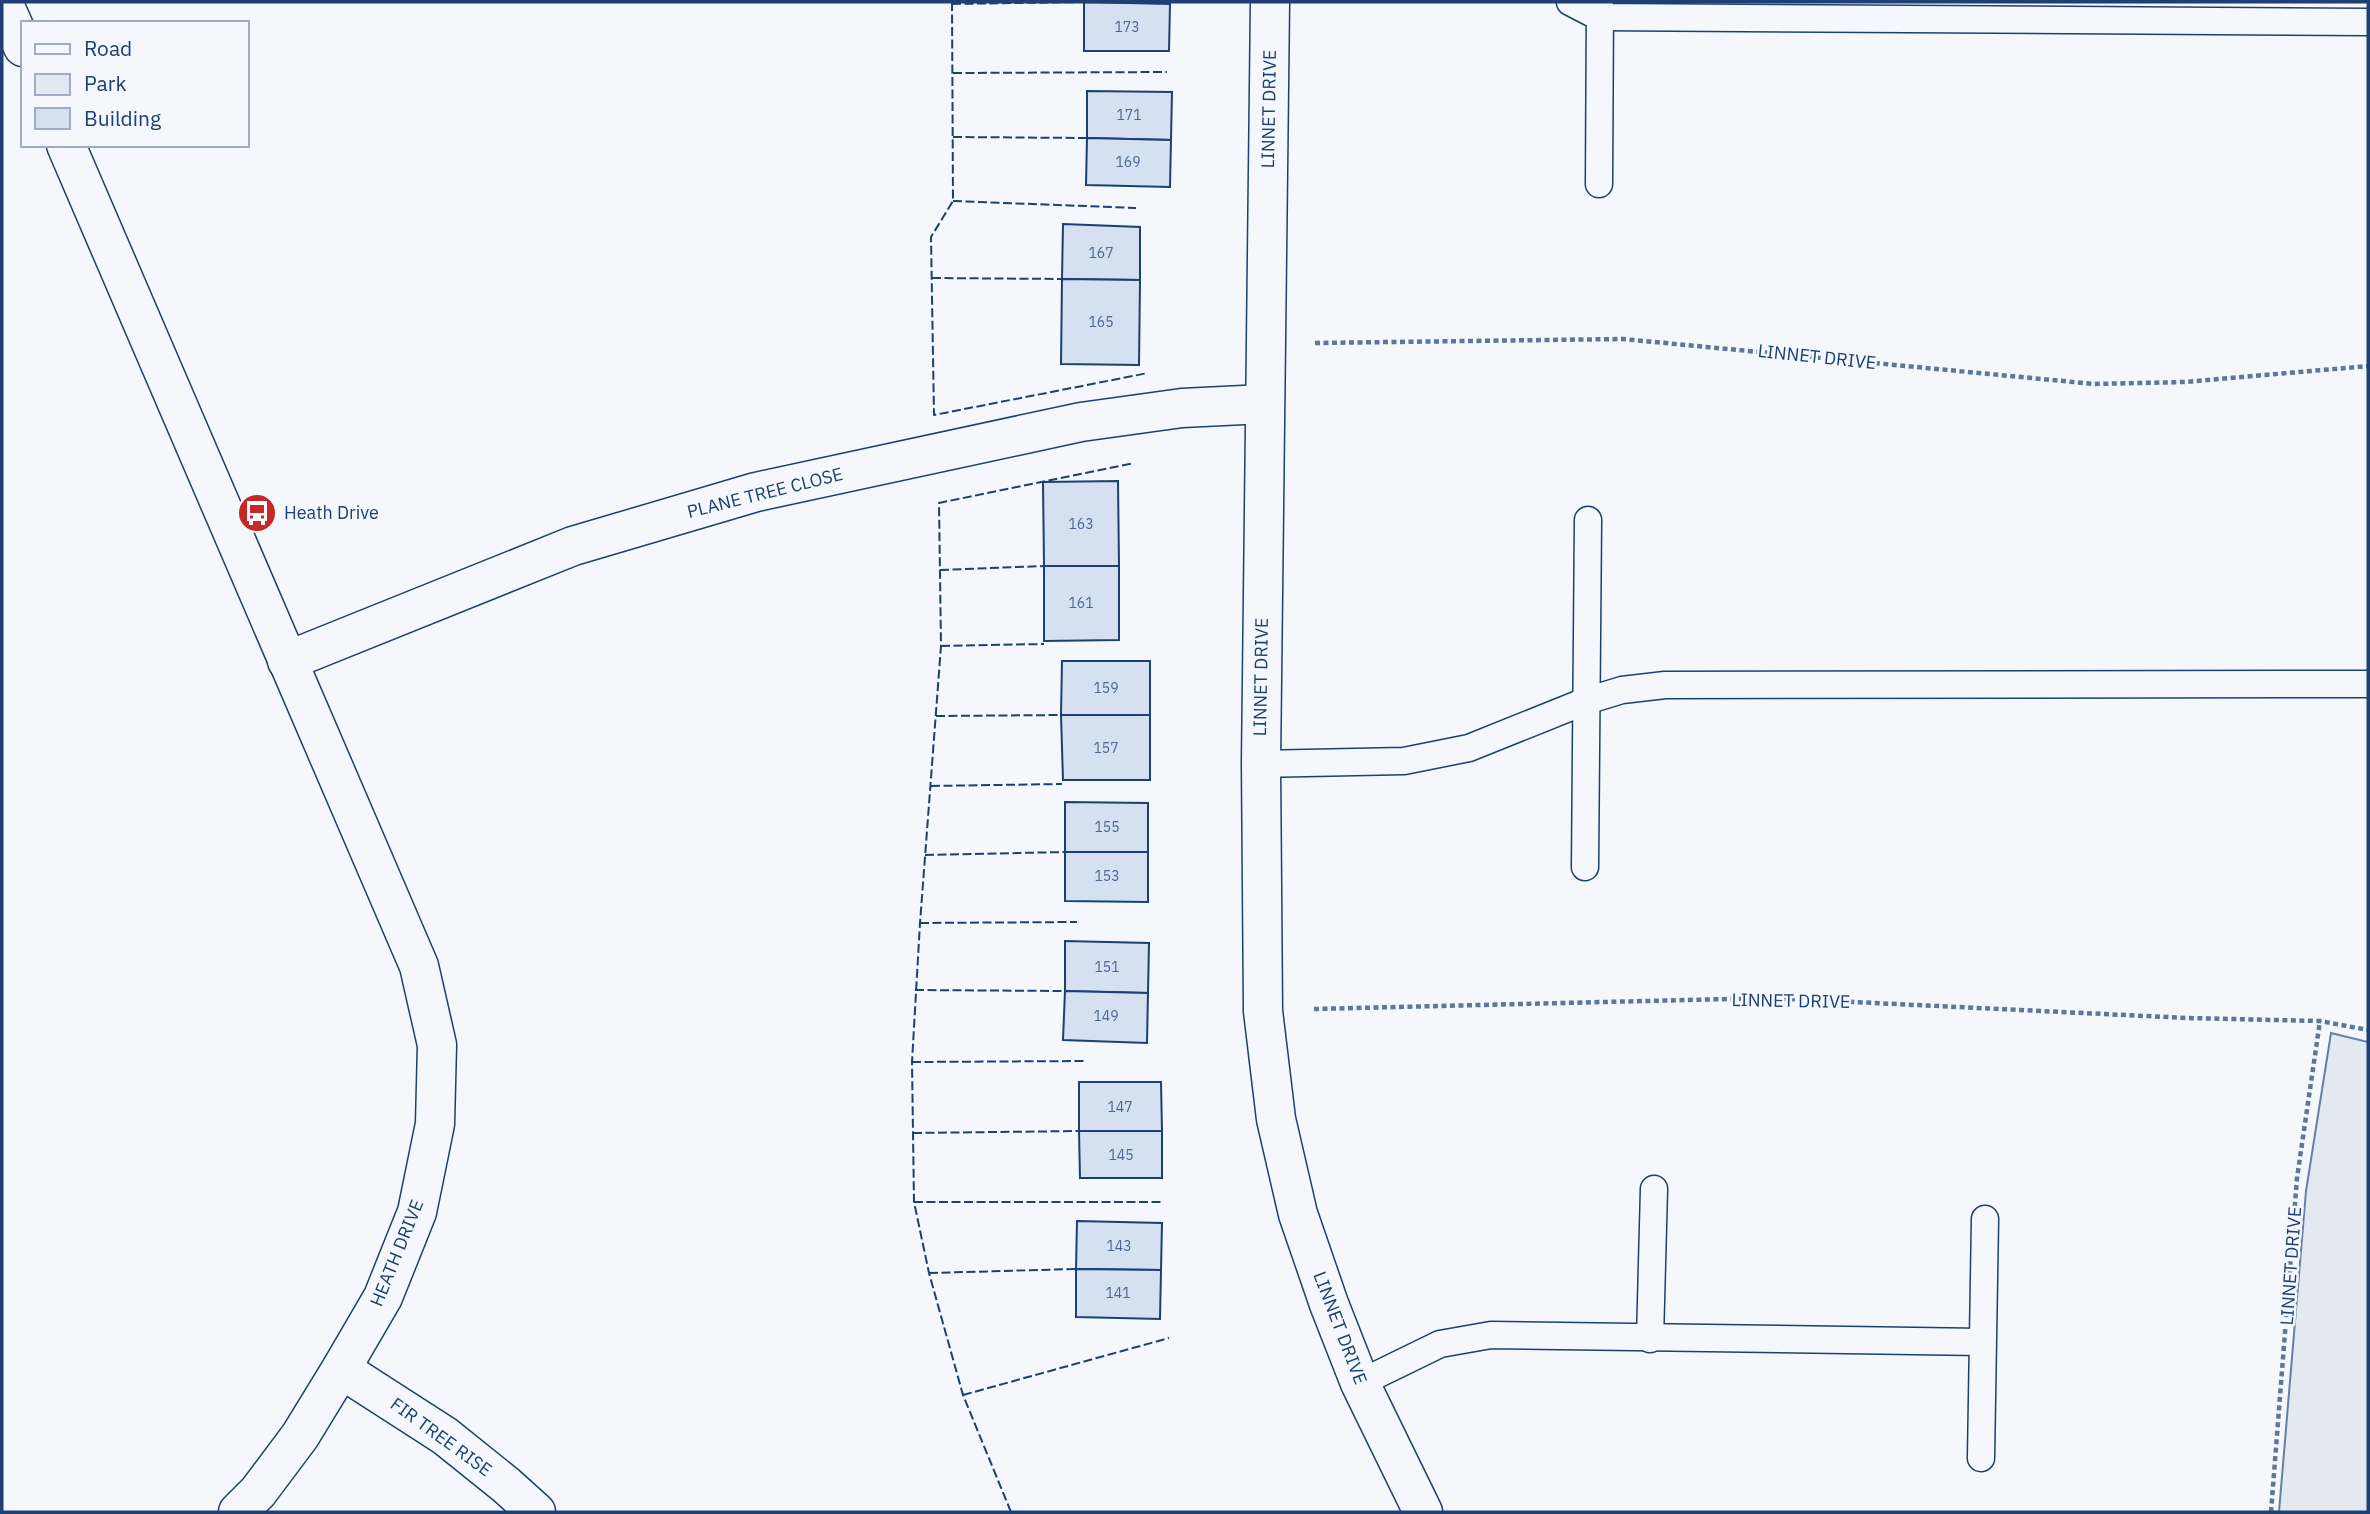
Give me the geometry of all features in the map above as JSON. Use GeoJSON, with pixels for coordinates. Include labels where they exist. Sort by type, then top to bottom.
{"type":"FeatureCollection","features":[{"type":"Feature","properties":{"kind":"street"},"geometry":{"type":"LineString","coordinates":[[3,2],[21,42]]}},
{"type":"Feature","properties":{"kind":"street","name":"LINNET DRIVE"},"geometry":{"type":"LineString","coordinates":[[1270,2],[1261,764],[1263,1011],[1276,1119],[1298,1214],[1360,1383],[1423,1512]]}},
{"type":"Feature","properties":{"kind":"street","name":"HEATH DRIVE"},"geometry":{"type":"LineString","coordinates":[[67,147],[419,966],[437,1045],[435,1124],[417,1212],[383,1297],[300,1436],[258,1492],[237,1512]]}},
{"type":"Feature","properties":{"kind":"street","name":"PLANE TREE CLOSE"},"geometry":{"type":"LineString","coordinates":[[287,661],[573,547],[756,492],[1080,422],[1182,408],[1264,404]]}},
{"type":"Feature","properties":{"kind":"street","name":"FIR TREE RISE"},"geometry":{"type":"LineString","coordinates":[[341,1369],[445,1436],[536,1512]]}},
{"type":"Feature","properties":{"kind":"lane"},"geometry":{"type":"LineString","coordinates":[[1570,2],[1600,9],[2368,22]]}},
{"type":"Feature","properties":{"kind":"lane"},"geometry":{"type":"LineString","coordinates":[[1599,184],[1600,9]]}},
{"type":"Feature","properties":{"kind":"lane"},"geometry":{"type":"LineString","coordinates":[[1585,867],[1588,520]]}},
{"type":"Feature","properties":{"kind":"lane"},"geometry":{"type":"LineString","coordinates":[[1261,764],[1404,761],[1469,748],[1622,690],[1664,685],[2368,684]]}},
{"type":"Feature","properties":{"kind":"lane"},"geometry":{"type":"LineString","coordinates":[[1650,1339],[1654,1189]]}},
{"type":"Feature","properties":{"kind":"lane"},"geometry":{"type":"LineString","coordinates":[[1981,1458],[1985,1219]]}},
{"type":"Feature","properties":{"kind":"lane"},"geometry":{"type":"LineString","coordinates":[[1360,1383],[1440,1344],[1491,1335],[1982,1342]]}},
{"type":"Feature","properties":{"kind":"path","name":"LINNET DRIVE"},"geometry":{"type":"LineString","coordinates":[[1265,343],[1623,339],[2094,384],[2185,382],[2368,366]]}},
{"type":"Feature","properties":{"kind":"path","name":"LINNET DRIVE"},"geometry":{"type":"LineString","coordinates":[[1263,1011],[1770,998],[2187,1018],[2320,1021],[2368,1030]]}},
{"type":"Feature","properties":{"kind":"path","name":"LINNET DRIVE"},"geometry":{"type":"LineString","coordinates":[[2272,1512],[2297,1178],[2320,1021]]}},
{"type":"Feature","properties":{"kind":"green space"},"geometry":{"type":"Polygon","coordinates":[[[2331,1033],[2368,1042],[2368,1512],[2279,1512],[2306,1191],[2331,1033]]]}},
{"type":"Feature","properties":{"kind":"building"},"geometry":{"type":"Polygon","coordinates":[[[1084,2],[1170,2],[1170,4],[1084,2]]]}},
{"type":"Feature","properties":{"kind":"building"},"geometry":{"type":"Polygon","coordinates":[[[1084,2],[1170,4],[1169,51],[1084,51],[1084,2]]]}},
{"type":"Feature","properties":{"kind":"building"},"geometry":{"type":"Polygon","coordinates":[[[1087,91],[1172,92],[1171,140],[1087,138],[1087,91]]]}},
{"type":"Feature","properties":{"kind":"building"},"geometry":{"type":"Polygon","coordinates":[[[1087,138],[1171,140],[1170,187],[1086,185],[1087,138]]]}},
{"type":"Feature","properties":{"kind":"building"},"geometry":{"type":"Polygon","coordinates":[[[1063,224],[1140,227],[1140,280],[1062,279],[1063,224]]]}},
{"type":"Feature","properties":{"kind":"building"},"geometry":{"type":"Polygon","coordinates":[[[1062,279],[1140,280],[1139,365],[1061,364],[1062,279]]]}},
{"type":"Feature","properties":{"kind":"building"},"geometry":{"type":"Polygon","coordinates":[[[1118,481],[1119,566],[1044,566],[1043,482],[1118,481]]]}},
{"type":"Feature","properties":{"kind":"building"},"geometry":{"type":"Polygon","coordinates":[[[1044,566],[1119,566],[1119,640],[1044,641],[1044,566]]]}},
{"type":"Feature","properties":{"kind":"building"},"geometry":{"type":"Polygon","coordinates":[[[1062,661],[1150,661],[1150,715],[1061,715],[1062,661]]]}},
{"type":"Feature","properties":{"kind":"building"},"geometry":{"type":"Polygon","coordinates":[[[1061,715],[1150,715],[1150,780],[1063,780],[1061,715]]]}},
{"type":"Feature","properties":{"kind":"building"},"geometry":{"type":"Polygon","coordinates":[[[1065,802],[1148,803],[1148,852],[1065,852],[1065,802]]]}},
{"type":"Feature","properties":{"kind":"building"},"geometry":{"type":"Polygon","coordinates":[[[1065,852],[1148,852],[1148,902],[1065,901],[1065,852]]]}},
{"type":"Feature","properties":{"kind":"building"},"geometry":{"type":"Polygon","coordinates":[[[1065,941],[1149,943],[1148,993],[1065,991],[1065,941]]]}},
{"type":"Feature","properties":{"kind":"building"},"geometry":{"type":"Polygon","coordinates":[[[1065,991],[1148,993],[1147,1043],[1063,1040],[1065,991]]]}},
{"type":"Feature","properties":{"kind":"building"},"geometry":{"type":"Polygon","coordinates":[[[1079,1082],[1161,1082],[1162,1131],[1079,1131],[1079,1082]]]}},
{"type":"Feature","properties":{"kind":"building"},"geometry":{"type":"Polygon","coordinates":[[[1079,1131],[1162,1131],[1162,1178],[1080,1178],[1079,1131]]]}},
{"type":"Feature","properties":{"kind":"building"},"geometry":{"type":"Polygon","coordinates":[[[1077,1221],[1162,1223],[1161,1270],[1076,1269],[1077,1221]]]}},
{"type":"Feature","properties":{"kind":"building"},"geometry":{"type":"Polygon","coordinates":[[[1076,1269],[1161,1270],[1160,1319],[1076,1317],[1076,1269]]]}},
{"type":"Feature","properties":{"kind":"fence"},"geometry":{"type":"LineString","coordinates":[[952,2],[953,201],[931,237],[934,415],[1148,373]]}},
{"type":"Feature","properties":{"kind":"fence"},"geometry":{"type":"LineString","coordinates":[[952,4],[1084,2]]}},
{"type":"Feature","properties":{"kind":"fence"},"geometry":{"type":"LineString","coordinates":[[953,73],[1167,72]]}},
{"type":"Feature","properties":{"kind":"fence"},"geometry":{"type":"LineString","coordinates":[[953,137],[1087,138]]}},
{"type":"Feature","properties":{"kind":"fence"},"geometry":{"type":"LineString","coordinates":[[953,201],[1136,208]]}},
{"type":"Feature","properties":{"kind":"fence"},"geometry":{"type":"LineString","coordinates":[[932,278],[1062,279]]}},
{"type":"Feature","properties":{"kind":"fence"},"geometry":{"type":"LineString","coordinates":[[1011,1512],[963,1395],[929,1273],[914,1202],[912,1062],[941,646],[939,503],[1134,463]]}},
{"type":"Feature","properties":{"kind":"fence"},"geometry":{"type":"LineString","coordinates":[[940,570],[1044,566]]}},
{"type":"Feature","properties":{"kind":"fence"},"geometry":{"type":"LineString","coordinates":[[941,646],[1044,644]]}},
{"type":"Feature","properties":{"kind":"fence"},"geometry":{"type":"LineString","coordinates":[[936,716],[1061,715]]}},
{"type":"Feature","properties":{"kind":"fence"},"geometry":{"type":"LineString","coordinates":[[931,786],[1062,784]]}},
{"type":"Feature","properties":{"kind":"fence"},"geometry":{"type":"LineString","coordinates":[[925,855],[1065,852]]}},
{"type":"Feature","properties":{"kind":"fence"},"geometry":{"type":"LineString","coordinates":[[920,923],[1077,922]]}},
{"type":"Feature","properties":{"kind":"fence"},"geometry":{"type":"LineString","coordinates":[[915,990],[1065,991]]}},
{"type":"Feature","properties":{"kind":"fence"},"geometry":{"type":"LineString","coordinates":[[912,1062],[1086,1061]]}},
{"type":"Feature","properties":{"kind":"fence"},"geometry":{"type":"LineString","coordinates":[[913,1133],[1079,1131]]}},
{"type":"Feature","properties":{"kind":"fence"},"geometry":{"type":"LineString","coordinates":[[914,1202],[1162,1202]]}},
{"type":"Feature","properties":{"kind":"fence"},"geometry":{"type":"LineString","coordinates":[[929,1273],[1076,1269]]}},
{"type":"Feature","properties":{"kind":"fence"},"geometry":{"type":"LineString","coordinates":[[963,1395],[1169,1338]]}},
{"type":"Feature","properties":{"kind":"place","name":"Heath Drive"},"geometry":{"type":"Point","coordinates":[257,513]}}]}
